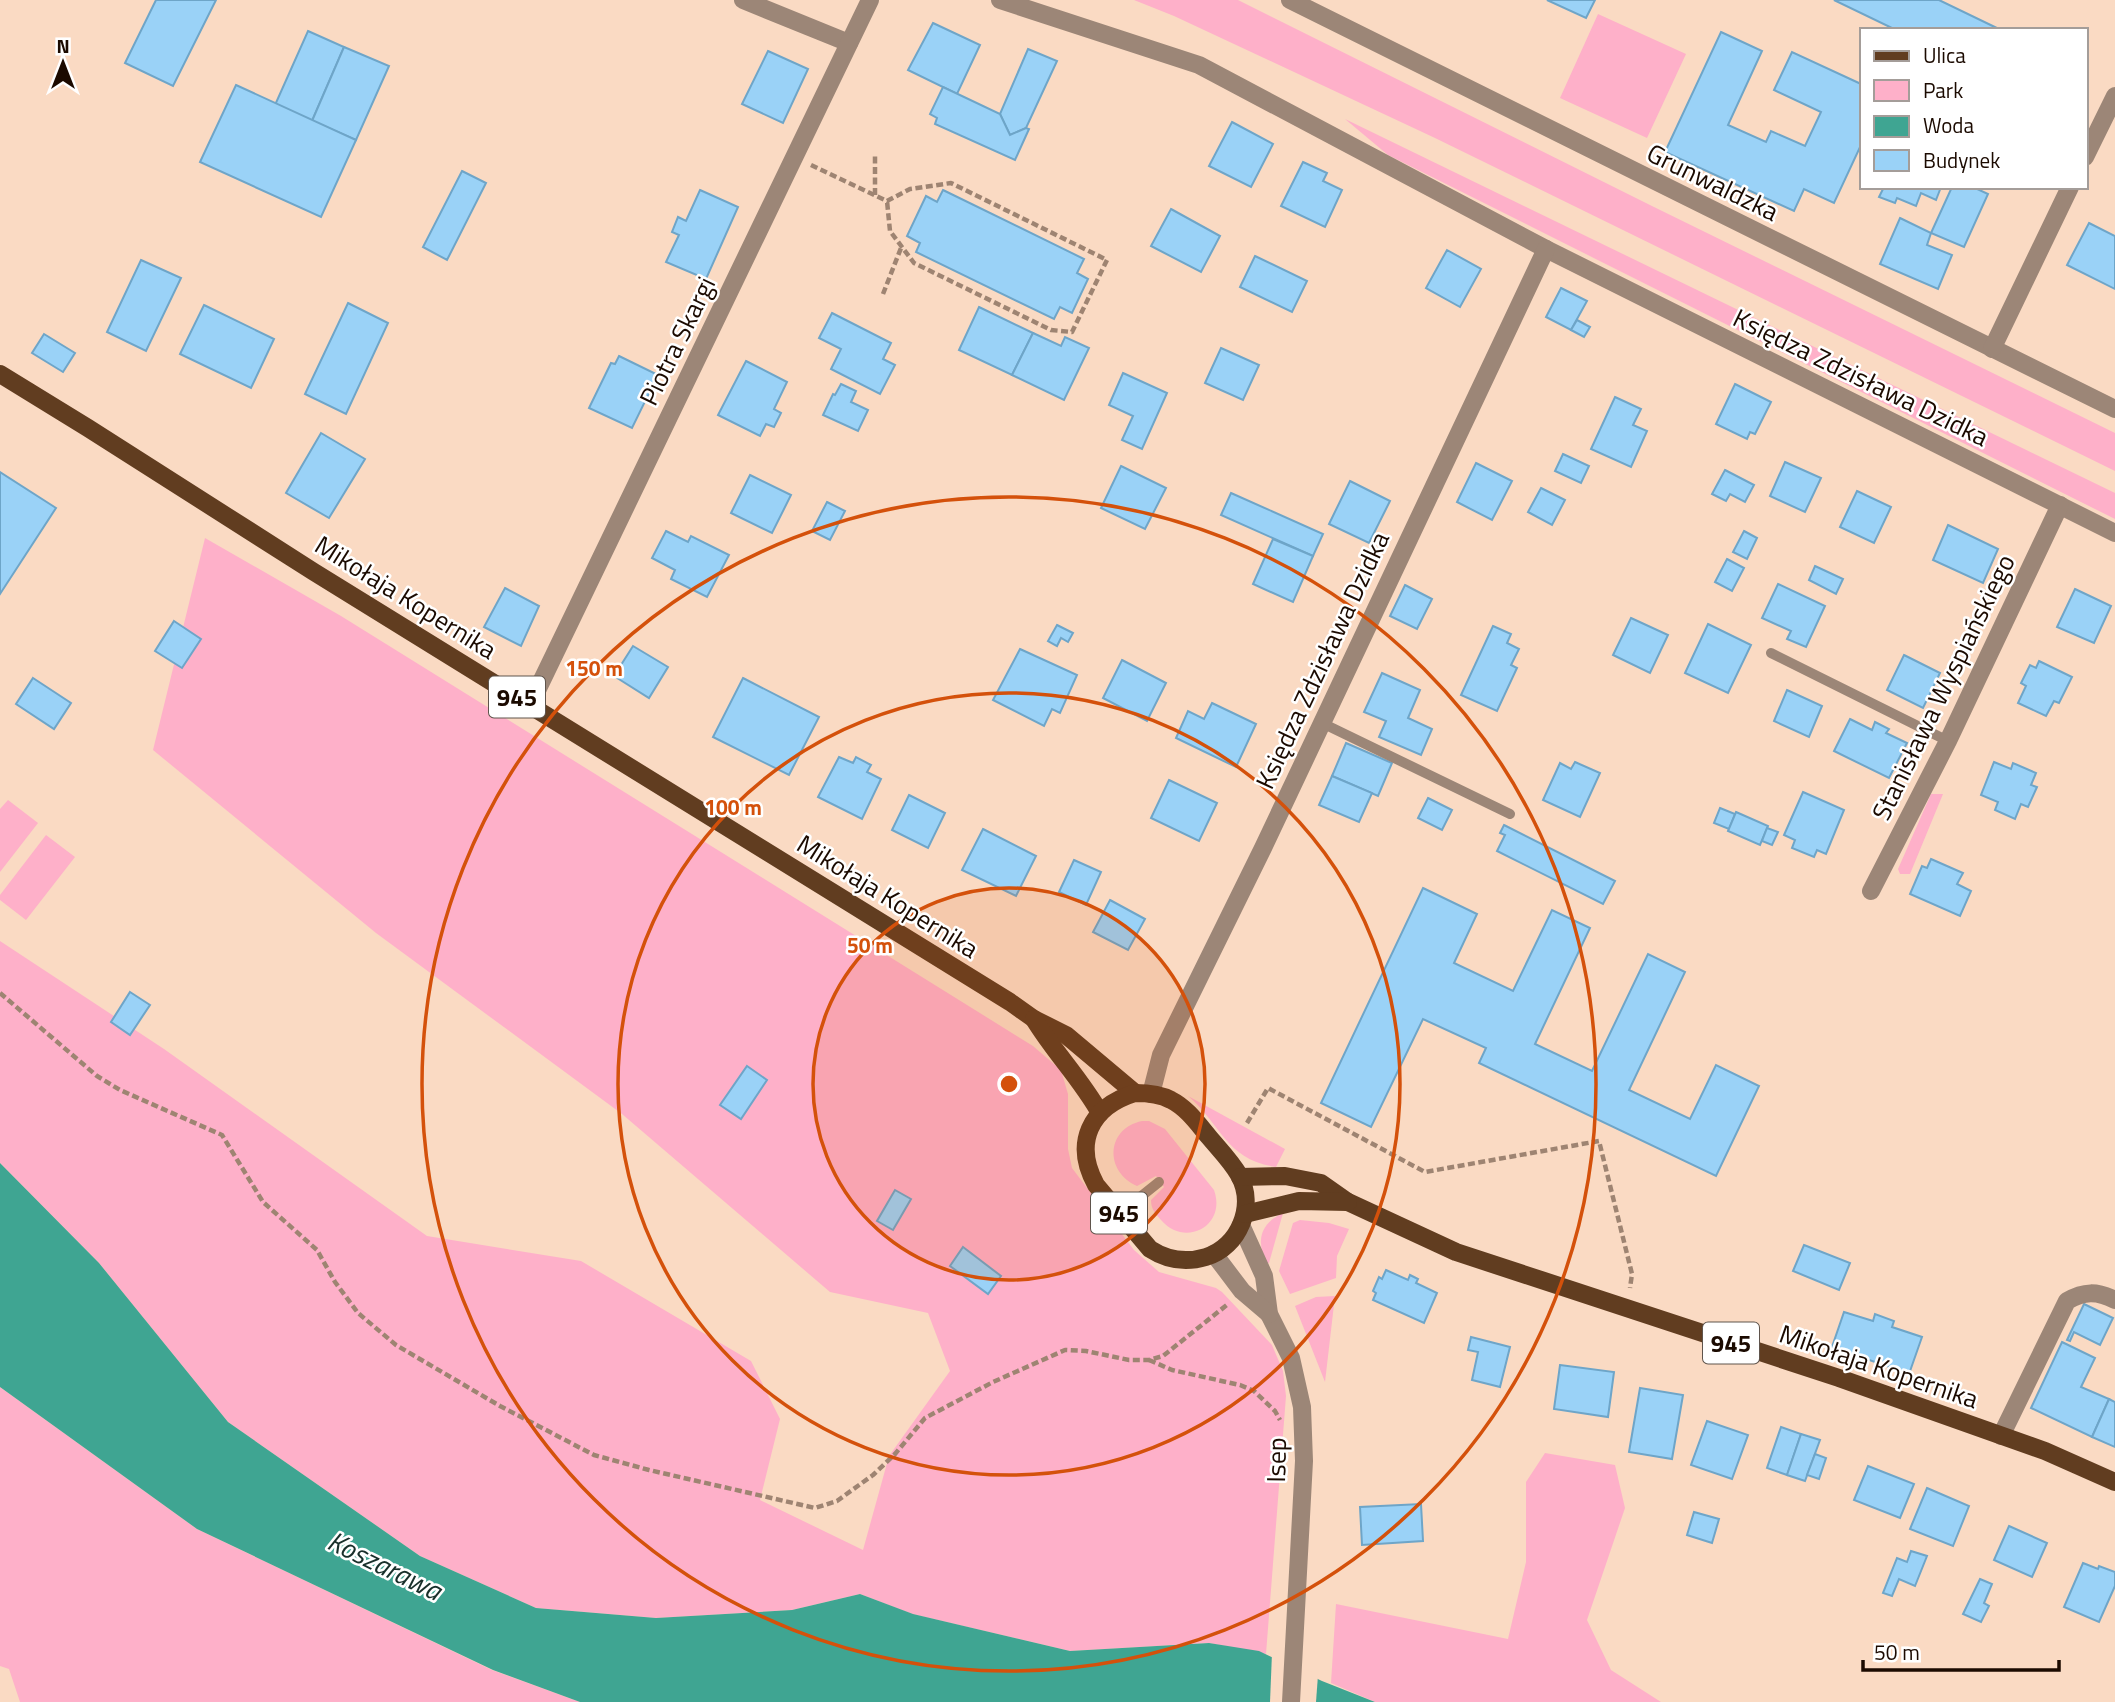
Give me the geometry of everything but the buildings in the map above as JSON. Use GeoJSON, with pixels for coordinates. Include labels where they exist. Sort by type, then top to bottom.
{"type":"FeatureCollection","features":[{"type":"Feature","properties":{"kind":"main road","name":"Mikołaja Kopernika"},"geometry":{"type":"LineString","coordinates":[[0,374],[1034,1019],[1066,1035],[1143,1093]]}},
{"type":"Feature","properties":{"kind":"main road","name":"Mikołaja Kopernika"},"geometry":{"type":"LineString","coordinates":[[1034,1019],[1053,1050],[1079,1080],[1100,1113]]}},
{"type":"Feature","properties":{"kind":"main road"},"geometry":{"type":"LineString","coordinates":[[1100,1113],[1113,1101],[1143,1093]]}},
{"type":"Feature","properties":{"kind":"main road","name":"945"},"geometry":{"type":"LineString","coordinates":[[1143,1093],[1163,1096],[1183,1107],[1240,1177]]}},
{"type":"Feature","properties":{"kind":"main road","name":"945"},"geometry":{"type":"LineString","coordinates":[[1100,1113],[1086,1140],[1086,1162],[1096,1185],[1119,1214],[1141,1241],[1159,1255],[1185,1261],[1213,1254]]}},
{"type":"Feature","properties":{"kind":"main road","name":"Mikołaja Kopernika"},"geometry":{"type":"LineString","coordinates":[[1240,1177],[1285,1176],[1321,1183],[1348,1202],[1456,1252],[1839,1378],[2045,1451],[2115,1482]]}},
{"type":"Feature","properties":{"kind":"main road"},"geometry":{"type":"LineString","coordinates":[[1213,1254],[1228,1244],[1243,1220],[1245,1194],[1240,1177]]}},
{"type":"Feature","properties":{"kind":"main road","name":"Mikołaja Kopernika"},"geometry":{"type":"LineString","coordinates":[[1243,1220],[1299,1201],[1348,1202]]}},
{"type":"Feature","properties":{"kind":"street"},"geometry":{"type":"LineString","coordinates":[[743,0],[849,43]]}},
{"type":"Feature","properties":{"kind":"street","name":"Piotra Skargi"},"geometry":{"type":"LineString","coordinates":[[530,705],[870,0]]}},
{"type":"Feature","properties":{"kind":"street","name":"Księdza Zdzisława Dzidka"},"geometry":{"type":"LineString","coordinates":[[1000,0],[1199,65],[1546,249],[2115,533]]}},
{"type":"Feature","properties":{"kind":"street","name":"Grunwaldzka"},"geometry":{"type":"LineString","coordinates":[[1290,0],[2115,410]]}},
{"type":"Feature","properties":{"kind":"street"},"geometry":{"type":"LineString","coordinates":[[2087,153],[2115,96]]}},
{"type":"Feature","properties":{"kind":"street"},"geometry":{"type":"LineString","coordinates":[[1992,349],[2069,189]]}},
{"type":"Feature","properties":{"kind":"street","name":"Księdza Zdzisława Dzidka"},"geometry":{"type":"LineString","coordinates":[[1143,1093],[1322,723],[1546,249]]}},
{"type":"Feature","properties":{"kind":"street","name":"Stanisława Wyspiańskiego"},"geometry":{"type":"LineString","coordinates":[[1871,891],[1948,741],[2060,505]]}},
{"type":"Feature","properties":{"kind":"street","name":"Isep"},"geometry":{"type":"LineString","coordinates":[[1243,1220],[1264,1276],[1269,1314],[1291,1358],[1302,1407],[1304,1461],[1291,1702]]}},
{"type":"Feature","properties":{"kind":"street","name":"Isep"},"geometry":{"type":"LineString","coordinates":[[1213,1254],[1242,1291],[1269,1314]]}},
{"type":"Feature","properties":{"kind":"street"},"geometry":{"type":"LineString","coordinates":[[2001,1436],[2067,1301],[2081,1293],[2100,1293],[2115,1300]]}},
{"type":"Feature","properties":{"kind":"lane"},"geometry":{"type":"LineString","coordinates":[[1771,653],[1948,741]]}},
{"type":"Feature","properties":{"kind":"lane"},"geometry":{"type":"LineString","coordinates":[[1322,723],[1510,814]]}},
{"type":"Feature","properties":{"kind":"lane"},"geometry":{"type":"LineString","coordinates":[[1119,1214],[1159,1182]]}},
{"type":"Feature","properties":{"kind":"path"},"geometry":{"type":"LineString","coordinates":[[875,153],[875,195]]}},
{"type":"Feature","properties":{"kind":"path"},"geometry":{"type":"LineString","coordinates":[[794,157],[887,201]]}},
{"type":"Feature","properties":{"kind":"path"},"geometry":{"type":"LineString","coordinates":[[951,183],[1107,260],[1072,332],[1051,330],[914,263],[890,231],[887,201],[911,189],[951,183]]}},
{"type":"Feature","properties":{"kind":"path"},"geometry":{"type":"LineString","coordinates":[[883,294],[902,247]]}},
{"type":"Feature","properties":{"kind":"path"},"geometry":{"type":"LineString","coordinates":[[0,993],[109,1083],[222,1135],[263,1202],[317,1250],[335,1282],[358,1313],[396,1345],[500,1406],[594,1455],[649,1470],[815,1508],[837,1501],[873,1475],[925,1418],[993,1382],[1065,1350],[1086,1351],[1129,1360],[1149,1360],[1163,1356],[1236,1297]]}},
{"type":"Feature","properties":{"kind":"path"},"geometry":{"type":"LineString","coordinates":[[1247,1123],[1268,1088],[1425,1172],[1599,1141],[1632,1273],[1627,1309]]}},
{"type":"Feature","properties":{"kind":"path"},"geometry":{"type":"LineString","coordinates":[[1149,1360],[1172,1370],[1240,1385],[1254,1391],[1275,1411],[1282,1425]]}},
{"type":"Feature","properties":{"kind":"green space"},"geometry":{"type":"Polygon","coordinates":[[[1134,0],[1238,0],[2115,433],[2115,471],[1435,138],[1174,16],[1134,0]]]}},
{"type":"Feature","properties":{"kind":"green space"},"geometry":{"type":"Polygon","coordinates":[[[1598,14],[1686,54],[1647,138],[1560,98],[1598,14]]]}},
{"type":"Feature","properties":{"kind":"green space"},"geometry":{"type":"Polygon","coordinates":[[[1345,119],[2115,493],[2115,519],[1388,155],[1345,119]]]}},
{"type":"Feature","properties":{"kind":"green space"},"geometry":{"type":"Polygon","coordinates":[[[205,538],[341,616],[1033,1046],[1061,1070],[1068,1094],[1068,1149],[1072,1168],[1134,1250],[1159,1272],[1222,1292],[1272,1345],[1283,1371],[1286,1396],[1266,1654],[1209,1643],[1070,1651],[912,1614],[860,1594],[792,1610],[656,1618],[536,1608],[420,1556],[228,1422],[99,1263],[0,1163],[0,941],[164,1049],[427,1236],[581,1261],[751,1361],[780,1419],[760,1500],[863,1550],[889,1456],[950,1371],[928,1313],[830,1292],[622,1114],[376,933],[153,750],[205,538]]]}},
{"type":"Feature","properties":{"kind":"green space"},"geometry":{"type":"Polygon","coordinates":[[[1931,794],[1943,794],[1910,874],[1900,874],[1898,869],[1931,794]]]}},
{"type":"Feature","properties":{"kind":"green space"},"geometry":{"type":"Polygon","coordinates":[[[8,800],[38,823],[0,872],[0,809],[8,800]]]}},
{"type":"Feature","properties":{"kind":"green space"},"geometry":{"type":"Polygon","coordinates":[[[46,835],[75,857],[26,920],[0,900],[0,895],[46,835]]]}},
{"type":"Feature","properties":{"kind":"green space"},"geometry":{"type":"Polygon","coordinates":[[[1188,1096],[1285,1149],[1276,1167],[1259,1163],[1235,1149],[1188,1096]]]}},
{"type":"Feature","properties":{"kind":"green space"},"geometry":{"type":"Polygon","coordinates":[[[1149,1121],[1165,1129],[1214,1190],[1215,1214],[1201,1229],[1181,1232],[1159,1218],[1151,1200],[1164,1187],[1156,1176],[1137,1186],[1119,1171],[1114,1151],[1116,1141],[1130,1126],[1149,1121]]]}},
{"type":"Feature","properties":{"kind":"green space"},"geometry":{"type":"Polygon","coordinates":[[[1283,1213],[1267,1264],[1261,1248],[1262,1234],[1275,1217],[1283,1213]]]}},
{"type":"Feature","properties":{"kind":"green space"},"geometry":{"type":"Polygon","coordinates":[[[1300,1220],[1329,1223],[1349,1229],[1337,1256],[1336,1278],[1290,1294],[1279,1271],[1293,1223],[1300,1220]]]}},
{"type":"Feature","properties":{"kind":"green space"},"geometry":{"type":"Polygon","coordinates":[[[1335,1296],[1325,1382],[1295,1306],[1316,1297],[1335,1296]]]}},
{"type":"Feature","properties":{"kind":"green space"},"geometry":{"type":"Polygon","coordinates":[[[0,1387],[197,1529],[492,1670],[580,1702],[20,1702],[9,1669],[0,1666],[0,1387]]]}},
{"type":"Feature","properties":{"kind":"green space"},"geometry":{"type":"Polygon","coordinates":[[[1545,1453],[1615,1465],[1625,1508],[1587,1620],[1611,1670],[1661,1702],[1375,1702],[1331,1683],[1336,1604],[1508,1639],[1526,1562],[1526,1482],[1545,1453]]]}},
{"type":"Feature","properties":{"kind":"water","name":"Koszarawa"},"geometry":{"type":"Polygon","coordinates":[[[0,1163],[99,1263],[228,1422],[420,1556],[536,1608],[656,1618],[792,1610],[860,1594],[913,1614],[1070,1651],[1209,1643],[1259,1651],[1322,1681],[1375,1702],[580,1702],[493,1670],[197,1529],[0,1387],[0,1163]]]}},
{"type":"Feature","properties":{"kind":"pier"},"geometry":{"type":"Polygon","coordinates":[[[1272,1653],[1318,1675],[1316,1702],[1270,1702],[1272,1653]]]}}]}
